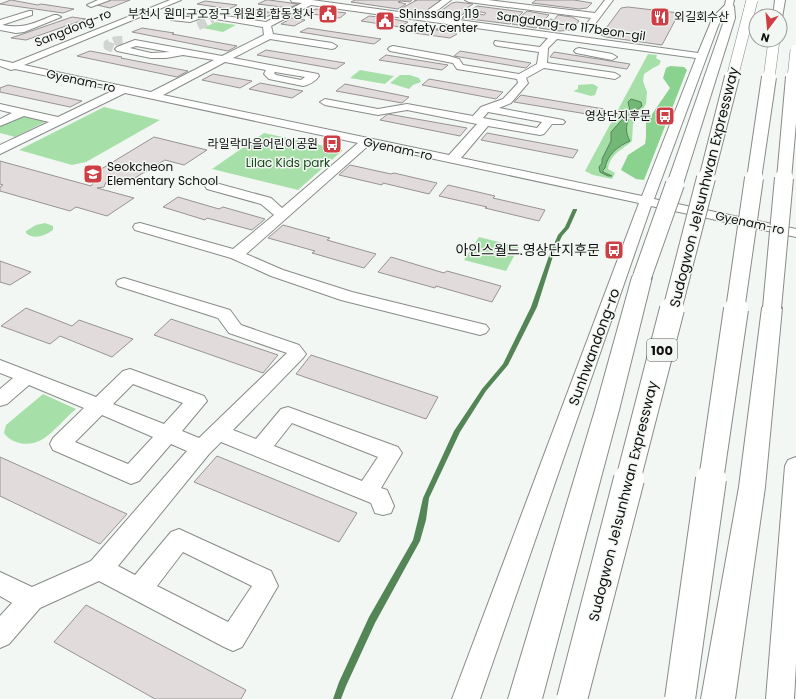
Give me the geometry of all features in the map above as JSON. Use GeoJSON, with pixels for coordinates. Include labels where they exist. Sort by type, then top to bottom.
{"type":"FeatureCollection","features":[{"type":"Feature","properties":{"kind":"highway","name":"Sudogwon Je1sunhwan Expressway"},"geometry":{"type":"LineString","coordinates":[[572,699],[752,0]]}},
{"type":"Feature","properties":{"kind":"highway"},"geometry":{"type":"LineString","coordinates":[[525,699],[605,418],[642,277],[675,184],[730,8]]}},
{"type":"Feature","properties":{"kind":"highway"},"geometry":{"type":"LineString","coordinates":[[680,699],[773,48]]}},
{"type":"Feature","properties":{"kind":"highway"},"geometry":{"type":"LineString","coordinates":[[718,699],[752,487],[772,308],[796,50]]}},
{"type":"Feature","properties":{"kind":"street"},"geometry":{"type":"LineString","coordinates":[[91,5],[106,0]]}},
{"type":"Feature","properties":{"kind":"street","name":"Sangdong-ro"},"geometry":{"type":"LineString","coordinates":[[0,71],[177,0]]}},
{"type":"Feature","properties":{"kind":"street","name":"Sangdong-ro 117beon-gil"},"geometry":{"type":"LineString","coordinates":[[295,0],[701,56]]}},
{"type":"Feature","properties":{"kind":"street"},"geometry":{"type":"LineString","coordinates":[[422,18],[447,0]]}},
{"type":"Feature","properties":{"kind":"street"},"geometry":{"type":"LineString","coordinates":[[469,0],[596,16]]}},
{"type":"Feature","properties":{"kind":"street"},"geometry":{"type":"LineString","coordinates":[[595,1],[608,1]]}},
{"type":"Feature","properties":{"kind":"street"},"geometry":{"type":"LineString","coordinates":[[579,39],[608,1]]}},
{"type":"Feature","properties":{"kind":"street"},"geometry":{"type":"LineString","coordinates":[[202,15],[267,25],[310,2]]}},
{"type":"Feature","properties":{"kind":"street","name":"Sunhwandong-ro"},"geometry":{"type":"LineString","coordinates":[[466,699],[646,202],[701,56],[717,16],[730,8]]}},
{"type":"Feature","properties":{"kind":"street"},"geometry":{"type":"LineString","coordinates":[[0,16],[16,11]]}},
{"type":"Feature","properties":{"kind":"street"},"geometry":{"type":"LineString","coordinates":[[1,26],[29,13]]}},
{"type":"Feature","properties":{"kind":"street"},"geometry":{"type":"LineString","coordinates":[[1,26],[40,15]]}},
{"type":"Feature","properties":{"kind":"street"},"geometry":{"type":"LineString","coordinates":[[1,26],[16,30],[24,30],[57,17]]}},
{"type":"Feature","properties":{"kind":"street"},"geometry":{"type":"LineString","coordinates":[[267,25],[269,36]]}},
{"type":"Feature","properties":{"kind":"street"},"geometry":{"type":"LineString","coordinates":[[152,96],[269,36],[332,46]]}},
{"type":"Feature","properties":{"kind":"street"},"geometry":{"type":"LineString","coordinates":[[542,65],[545,48],[555,36]]}},
{"type":"Feature","properties":{"kind":"street"},"geometry":{"type":"LineString","coordinates":[[116,49],[135,43],[272,68]]}},
{"type":"Feature","properties":{"kind":"street"},"geometry":{"type":"LineString","coordinates":[[498,43],[564,49],[612,57]]}},
{"type":"Feature","properties":{"kind":"street"},"geometry":{"type":"LineString","coordinates":[[393,49],[446,58],[456,61],[460,67],[521,77],[542,65],[615,76]]}},
{"type":"Feature","properties":{"kind":"street","name":"Gyenam-ro"},"geometry":{"type":"LineString","coordinates":[[0,63],[796,233]]}},
{"type":"Feature","properties":{"kind":"street"},"geometry":{"type":"LineString","coordinates":[[452,160],[480,121],[485,109],[507,101],[523,83],[521,77]]}},
{"type":"Feature","properties":{"kind":"street"},"geometry":{"type":"LineString","coordinates":[[0,150],[123,90]]}},
{"type":"Feature","properties":{"kind":"street"},"geometry":{"type":"LineString","coordinates":[[420,110],[430,99]]}},
{"type":"Feature","properties":{"kind":"street"},"geometry":{"type":"LineString","coordinates":[[325,102],[378,112],[407,107],[540,132],[554,121],[470,106]]}},
{"type":"Feature","properties":{"kind":"street"},"geometry":{"type":"LineString","coordinates":[[0,107],[59,121]]}},
{"type":"Feature","properties":{"kind":"street"},"geometry":{"type":"LineString","coordinates":[[192,115],[205,107]]}},
{"type":"Feature","properties":{"kind":"street"},"geometry":{"type":"LineString","coordinates":[[0,123],[23,112]]}},
{"type":"Feature","properties":{"kind":"street"},"geometry":{"type":"LineString","coordinates":[[236,255],[282,215],[310,198],[366,142]]}},
{"type":"Feature","properties":{"kind":"street"},"geometry":{"type":"LineString","coordinates":[[212,186],[266,201],[282,215]]}},
{"type":"Feature","properties":{"kind":"street"},"geometry":{"type":"LineString","coordinates":[[140,227],[236,255],[277,274],[347,296],[480,329]]}},
{"type":"Feature","properties":{"kind":"street"},"geometry":{"type":"LineString","coordinates":[[0,634],[31,600],[100,569],[202,448],[297,354],[293,349],[236,329],[224,314],[124,283]]}},
{"type":"Feature","properties":{"kind":"street"},"geometry":{"type":"LineString","coordinates":[[0,366],[202,448]]}},
{"type":"Feature","properties":{"kind":"street"},"geometry":{"type":"LineString","coordinates":[[130,376],[197,401],[131,475],[60,444],[99,406],[130,376]]}},
{"type":"Feature","properties":{"kind":"street"},"geometry":{"type":"LineString","coordinates":[[0,399],[27,377]]}},
{"type":"Feature","properties":{"kind":"street"},"geometry":{"type":"LineString","coordinates":[[218,432],[375,499],[391,453],[288,414],[260,449]]}},
{"type":"Feature","properties":{"kind":"street"},"geometry":{"type":"LineString","coordinates":[[780,699],[796,466]]}},
{"type":"Feature","properties":{"kind":"street"},"geometry":{"type":"LineString","coordinates":[[100,569],[233,638],[266,586],[262,579],[179,539],[139,589]]}},
{"type":"Feature","properties":{"kind":"street"},"geometry":{"type":"LineString","coordinates":[[0,583],[31,600]]}},
{"type":"Feature","properties":{"kind":"green space"},"geometry":{"type":"Polygon","coordinates":[[[216,22],[236,25],[223,32],[203,28],[216,22]]]}},
{"type":"Feature","properties":{"kind":"green space"},"geometry":{"type":"Polygon","coordinates":[[[648,54],[657,55],[656,58],[661,61],[659,65],[644,74],[643,81],[647,92],[646,104],[633,124],[632,141],[611,160],[608,169],[615,173],[612,179],[593,175],[585,171],[648,54]]]}},
{"type":"Feature","properties":{"kind":"green space"},"geometry":{"type":"Polygon","coordinates":[[[360,70],[394,76],[385,84],[350,78],[360,70]]]}},
{"type":"Feature","properties":{"kind":"green space"},"geometry":{"type":"Polygon","coordinates":[[[400,75],[410,75],[419,78],[421,82],[413,85],[409,89],[390,83],[400,75]]]}},
{"type":"Feature","properties":{"kind":"green space"},"geometry":{"type":"Polygon","coordinates":[[[593,84],[598,87],[595,95],[591,96],[573,91],[578,89],[578,85],[593,84]]]}},
{"type":"Feature","properties":{"kind":"green space"},"geometry":{"type":"Polygon","coordinates":[[[104,107],[160,120],[86,162],[72,165],[19,150],[104,107]]]}},
{"type":"Feature","properties":{"kind":"green space"},"geometry":{"type":"Polygon","coordinates":[[[24,115],[47,121],[15,137],[0,133],[0,126],[24,115]]]}},
{"type":"Feature","properties":{"kind":"green space","name":"Lilac Kids park"},"geometry":{"type":"Polygon","coordinates":[[[264,133],[343,150],[298,190],[212,169],[264,133]]]}},
{"type":"Feature","properties":{"kind":"green space"},"geometry":{"type":"Polygon","coordinates":[[[45,223],[53,226],[53,230],[36,237],[26,233],[26,231],[36,225],[45,223]]]}},
{"type":"Feature","properties":{"kind":"green space"},"geometry":{"type":"Polygon","coordinates":[[[479,237],[519,247],[506,271],[464,260],[479,237]]]}},
{"type":"Feature","properties":{"kind":"green space"},"geometry":{"type":"Polygon","coordinates":[[[43,394],[76,409],[52,432],[38,442],[22,444],[7,437],[4,433],[6,425],[43,394]]]}},
{"type":"Feature","properties":{"kind":"shaded area"},"geometry":{"type":"Polygon","coordinates":[[[670,66],[684,67],[687,70],[644,180],[636,179],[621,170],[628,155],[645,144],[646,123],[670,88],[663,78],[666,68],[670,66]]]}},
{"type":"Feature","properties":{"kind":"shaded area"},"geometry":{"type":"Polygon","coordinates":[[[631,99],[641,102],[642,106],[632,114],[628,121],[627,131],[630,141],[617,148],[606,163],[603,172],[612,176],[608,176],[600,172],[599,167],[611,141],[611,132],[630,111],[628,102],[631,99]]]}},
{"type":"Feature","properties":{"kind":"building"},"geometry":{"type":"Polygon","coordinates":[[[11,0],[74,9],[63,13],[0,4],[11,0]]]}},
{"type":"Feature","properties":{"kind":"building"},"geometry":{"type":"Polygon","coordinates":[[[111,0],[130,0],[110,8],[97,5],[111,0]]]}},
{"type":"Feature","properties":{"kind":"building"},"geometry":{"type":"Polygon","coordinates":[[[266,0],[298,4],[289,8],[258,4],[266,0]]]}},
{"type":"Feature","properties":{"kind":"building"},"geometry":{"type":"Polygon","coordinates":[[[355,0],[412,0],[410,2],[398,2],[406,4],[398,9],[351,2],[355,0]]]}},
{"type":"Feature","properties":{"kind":"building"},"geometry":{"type":"Polygon","coordinates":[[[417,0],[440,1],[425,12],[400,9],[417,0]]]}},
{"type":"Feature","properties":{"kind":"building"},"geometry":{"type":"Polygon","coordinates":[[[536,0],[574,0],[592,3],[587,8],[579,9],[532,3],[536,0]]]}},
{"type":"Feature","properties":{"kind":"building"},"geometry":{"type":"Polygon","coordinates":[[[205,1],[237,5],[229,9],[197,4],[205,1]]]}},
{"type":"Feature","properties":{"kind":"building"},"geometry":{"type":"Polygon","coordinates":[[[457,2],[473,4],[464,10],[467,11],[459,17],[440,15],[438,13],[452,3],[457,2]]]}},
{"type":"Feature","properties":{"kind":"building"},"geometry":{"type":"Polygon","coordinates":[[[477,6],[523,12],[518,17],[510,16],[508,18],[516,19],[510,24],[462,18],[468,12],[484,15],[486,13],[471,10],[477,6]]]}},
{"type":"Feature","properties":{"kind":"building"},"geometry":{"type":"Polygon","coordinates":[[[628,7],[679,13],[662,45],[601,35],[621,8],[628,7]]]}},
{"type":"Feature","properties":{"kind":"building"},"geometry":{"type":"Polygon","coordinates":[[[241,8],[275,13],[266,17],[233,12],[241,8]]]}},
{"type":"Feature","properties":{"kind":"building","name":"부천시 원미구오정구 위원회 합동청사"},"geometry":{"type":"Polygon","coordinates":[[[316,9],[346,13],[340,18],[305,13],[316,9]]]}},
{"type":"Feature","properties":{"kind":"building"},"geometry":{"type":"Polygon","coordinates":[[[527,11],[549,15],[536,28],[512,24],[527,11]]]}},
{"type":"Feature","properties":{"kind":"building"},"geometry":{"type":"Polygon","coordinates":[[[558,15],[572,17],[579,21],[571,30],[560,31],[539,28],[550,19],[554,20],[558,15]]]}},
{"type":"Feature","properties":{"kind":"building","name":"Shinssang 119 safety center"},"geometry":{"type":"Polygon","coordinates":[[[369,16],[408,22],[400,27],[361,21],[369,16]]]}},
{"type":"Feature","properties":{"kind":"building"},"geometry":{"type":"Polygon","coordinates":[[[72,17],[86,19],[26,40],[11,38],[72,17]]]}},
{"type":"Feature","properties":{"kind":"building"},"geometry":{"type":"Polygon","coordinates":[[[292,18],[305,20],[294,26],[281,24],[292,18]]]}},
{"type":"Feature","properties":{"kind":"building"},"geometry":{"type":"Polygon","coordinates":[[[423,27],[457,34],[450,38],[414,33],[423,27]]]}},
{"type":"Feature","properties":{"kind":"building"},"geometry":{"type":"Polygon","coordinates":[[[142,28],[237,46],[228,51],[132,32],[142,28]]]}},
{"type":"Feature","properties":{"kind":"building"},"geometry":{"type":"Polygon","coordinates":[[[308,28],[381,39],[374,44],[300,32],[308,28]]]}},
{"type":"Feature","properties":{"kind":"building"},"geometry":{"type":"Polygon","coordinates":[[[266,50],[345,63],[336,69],[257,55],[266,50]]]}},
{"type":"Feature","properties":{"kind":"building"},"geometry":{"type":"Polygon","coordinates":[[[90,51],[188,71],[177,77],[77,56],[90,51]]]}},
{"type":"Feature","properties":{"kind":"building"},"geometry":{"type":"Polygon","coordinates":[[[460,51],[531,63],[526,68],[454,56],[460,51]]]}},
{"type":"Feature","properties":{"kind":"building"},"geometry":{"type":"Polygon","coordinates":[[[554,52],[630,64],[627,69],[550,57],[554,52]]]}},
{"type":"Feature","properties":{"kind":"building"},"geometry":{"type":"Polygon","coordinates":[[[386,55],[448,65],[442,70],[379,60],[386,55]]]}},
{"type":"Feature","properties":{"kind":"building"},"geometry":{"type":"Polygon","coordinates":[[[213,74],[252,81],[240,88],[202,80],[213,74]]]}},
{"type":"Feature","properties":{"kind":"building"},"geometry":{"type":"Polygon","coordinates":[[[429,79],[503,92],[496,99],[422,85],[429,79]]]}},
{"type":"Feature","properties":{"kind":"building"},"geometry":{"type":"Polygon","coordinates":[[[260,83],[303,91],[292,98],[249,89],[260,83]]]}},
{"type":"Feature","properties":{"kind":"building"},"geometry":{"type":"Polygon","coordinates":[[[345,84],[409,97],[402,103],[336,91],[345,84]]]}},
{"type":"Feature","properties":{"kind":"building"},"geometry":{"type":"Polygon","coordinates":[[[8,85],[82,101],[70,107],[0,92],[0,88],[8,85]]]}},
{"type":"Feature","properties":{"kind":"building"},"geometry":{"type":"Polygon","coordinates":[[[521,95],[604,109],[599,116],[514,102],[521,95]]]}},
{"type":"Feature","properties":{"kind":"building"},"geometry":{"type":"Polygon","coordinates":[[[388,114],[467,128],[460,136],[380,120],[388,114]]]}},
{"type":"Feature","properties":{"kind":"building"},"geometry":{"type":"Polygon","coordinates":[[[487,133],[578,150],[573,158],[481,140],[487,133]]]}},
{"type":"Feature","properties":{"kind":"building"},"geometry":{"type":"Polygon","coordinates":[[[154,137],[207,150],[184,165],[165,160],[133,179],[127,178],[117,185],[106,182],[104,187],[97,188],[134,198],[107,216],[76,207],[70,211],[0,191],[0,187],[3,185],[0,184],[0,161],[91,186],[93,183],[100,180],[88,177],[154,137]]]}},
{"type":"Feature","properties":{"kind":"building"},"geometry":{"type":"Polygon","coordinates":[[[350,165],[437,183],[429,194],[383,183],[382,185],[339,175],[350,165]]]}},
{"type":"Feature","properties":{"kind":"building"},"geometry":{"type":"Polygon","coordinates":[[[448,185],[495,196],[493,198],[545,210],[539,221],[439,196],[448,185]]]}},
{"type":"Feature","properties":{"kind":"building"},"geometry":{"type":"Polygon","coordinates":[[[178,197],[219,209],[223,207],[265,219],[252,230],[207,218],[205,220],[163,207],[178,197]]]}},
{"type":"Feature","properties":{"kind":"building"},"geometry":{"type":"Polygon","coordinates":[[[283,225],[330,238],[327,240],[376,254],[364,268],[312,253],[315,251],[268,238],[283,225]]]}},
{"type":"Feature","properties":{"kind":"building"},"geometry":{"type":"Polygon","coordinates":[[[391,257],[444,273],[447,271],[501,286],[492,302],[436,286],[435,288],[378,272],[391,257]]]}},
{"type":"Feature","properties":{"kind":"building"},"geometry":{"type":"Polygon","coordinates":[[[0,261],[31,272],[10,285],[0,282],[0,261]]]}},
{"type":"Feature","properties":{"kind":"building"},"geometry":{"type":"Polygon","coordinates":[[[26,308],[72,326],[79,320],[133,339],[112,357],[60,336],[50,344],[1,326],[26,308]]]}},
{"type":"Feature","properties":{"kind":"building"},"geometry":{"type":"Polygon","coordinates":[[[171,319],[278,355],[263,373],[154,335],[171,319]]]}},
{"type":"Feature","properties":{"kind":"building"},"geometry":{"type":"Polygon","coordinates":[[[311,355],[438,397],[426,419],[296,374],[311,355]]]}},
{"type":"Feature","properties":{"kind":"building"},"geometry":{"type":"Polygon","coordinates":[[[217,456],[357,513],[339,542],[194,482],[217,456]]]}},
{"type":"Feature","properties":{"kind":"building"},"geometry":{"type":"Polygon","coordinates":[[[0,457],[127,514],[100,544],[0,496],[0,457]]]}},
{"type":"Feature","properties":{"kind":"building"},"geometry":{"type":"Polygon","coordinates":[[[86,605],[246,690],[241,699],[155,699],[54,642],[86,605]]]}},
{"type":"Feature","properties":{"kind":"waterway"},"geometry":{"type":"LineString","coordinates":[[337,699],[372,620],[416,541],[426,498],[457,431],[484,390],[505,365],[534,307],[552,253],[560,235],[567,228],[575,210]]}},
{"type":"Feature","properties":{"kind":"tunnel"},"geometry":{"type":"LineString","coordinates":[[198,26],[213,19]]}},
{"type":"Feature","properties":{"kind":"tunnel"},"geometry":{"type":"LineString","coordinates":[[113,48],[108,46],[108,44],[115,41],[125,40]]}},
{"type":"Feature","properties":{"kind":"place","name":"부천시 원미구오정구 위원회 합동청사"},"geometry":{"type":"Point","coordinates":[328,14]}},
{"type":"Feature","properties":{"kind":"place","name":"외길회수산"},"geometry":{"type":"Point","coordinates":[660,17]}},
{"type":"Feature","properties":{"kind":"place","name":"Shinssang 119 safety center"},"geometry":{"type":"Point","coordinates":[385,21]}},
{"type":"Feature","properties":{"kind":"place","name":"영상단지후문"},"geometry":{"type":"Point","coordinates":[665,116]}},
{"type":"Feature","properties":{"kind":"place","name":"라일락마을어린이공원"},"geometry":{"type":"Point","coordinates":[332,144]}},
{"type":"Feature","properties":{"kind":"place","name":"Seokcheon Elementary School"},"geometry":{"type":"Point","coordinates":[93,174]}},
{"type":"Feature","properties":{"kind":"place","name":"아인스월드.영상단지후문"},"geometry":{"type":"Point","coordinates":[614,250]}}]}
